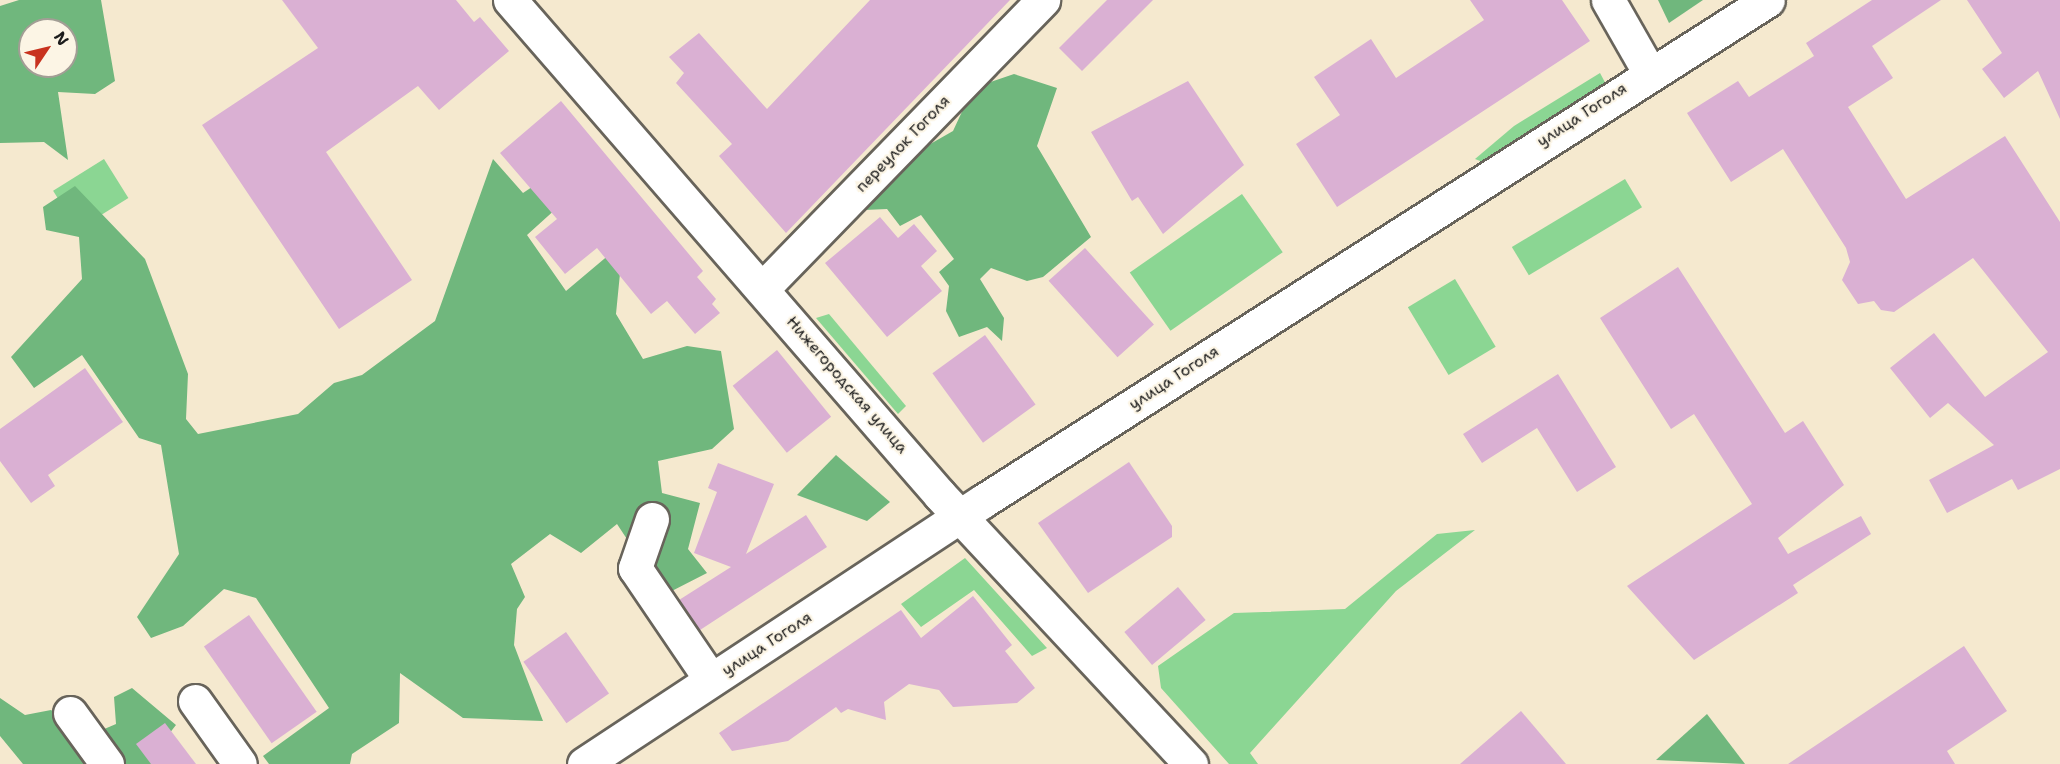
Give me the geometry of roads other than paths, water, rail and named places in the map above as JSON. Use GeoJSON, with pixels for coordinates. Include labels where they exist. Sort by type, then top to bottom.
{"type":"FeatureCollection","features":[{"type":"Feature","properties":{"kind":"street","name":"Нижегородская улица"},"geometry":{"type":"LineString","coordinates":[[510,0],[960,516],[1191,764]]}},
{"type":"Feature","properties":{"kind":"street","name":"переулок Гоголя"},"geometry":{"type":"LineString","coordinates":[[763,288],[1043,0]]}},
{"type":"Feature","properties":{"kind":"street"},"geometry":{"type":"LineString","coordinates":[[1608,0],[1649,72]]}},
{"type":"Feature","properties":{"kind":"street","name":"улица Гоголя"},"geometry":{"type":"LineString","coordinates":[[584,764],[960,516],[1649,72],[1768,0]]}},
{"type":"Feature","properties":{"kind":"street"},"geometry":{"type":"LineString","coordinates":[[652,519],[635,568],[711,680]]}},
{"type":"Feature","properties":{"kind":"street"},"geometry":{"type":"LineString","coordinates":[[195,701],[240,764]]}},
{"type":"Feature","properties":{"kind":"street"},"geometry":{"type":"LineString","coordinates":[[70,713],[107,764]]}}]}
